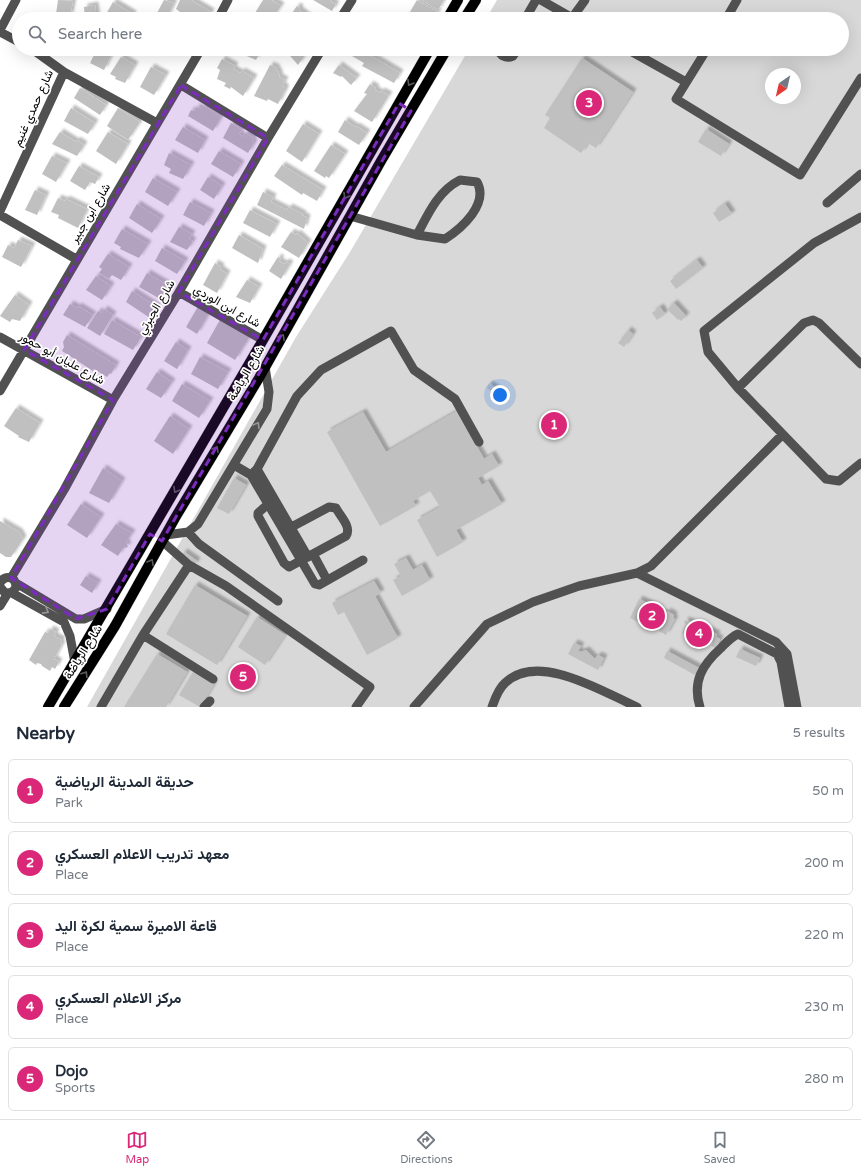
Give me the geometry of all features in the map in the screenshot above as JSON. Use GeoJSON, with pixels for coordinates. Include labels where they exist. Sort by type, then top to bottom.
{"type":"FeatureCollection","features":[{"type":"Feature","properties":{"kind":"main road"},"geometry":{"type":"LineString","coordinates":[[451,12],[458,0]]}},
{"type":"Feature","properties":{"kind":"main road"},"geometry":{"type":"LineString","coordinates":[[468,12],[476,0]]}},
{"type":"Feature","properties":{"kind":"main road","name":"شارع الرياضة"},"geometry":{"type":"LineString","coordinates":[[48,707],[107,609],[426,56]]}},
{"type":"Feature","properties":{"kind":"main road","name":"شارع الرياضة"},"geometry":{"type":"LineString","coordinates":[[64,707],[115,626],[164,538],[265,367],[350,216],[443,56]]}},
{"type":"Feature","properties":{"kind":"main road"},"geometry":{"type":"LineString","coordinates":[[399,103],[411,111]]}},
{"type":"Feature","properties":{"kind":"main road"},"geometry":{"type":"LineString","coordinates":[[150,534],[164,538]]}},
{"type":"Feature","properties":{"kind":"street"},"geometry":{"type":"LineString","coordinates":[[12,38],[0,31],[16,0]]}},
{"type":"Feature","properties":{"kind":"street"},"geometry":{"type":"LineString","coordinates":[[222,12],[228,0]]}},
{"type":"Feature","properties":{"kind":"street"},"geometry":{"type":"LineString","coordinates":[[344,12],[352,0]]}},
{"type":"Feature","properties":{"kind":"street"},"geometry":{"type":"LineString","coordinates":[[529,12],[536,0]]}},
{"type":"Feature","properties":{"kind":"street"},"geometry":{"type":"LineString","coordinates":[[541,0],[562,12]]}},
{"type":"Feature","properties":{"kind":"street"},"geometry":{"type":"LineString","coordinates":[[577,12],[585,0]]}},
{"type":"Feature","properties":{"kind":"street"},"geometry":{"type":"LineString","coordinates":[[730,12],[737,0]]}},
{"type":"Feature","properties":{"kind":"street","name":"شارع حمدي غنيم"},"geometry":{"type":"LineString","coordinates":[[0,211],[64,72],[42,56]]}},
{"type":"Feature","properties":{"kind":"street","name":"شارع ابن جبير"},"geometry":{"type":"LineString","coordinates":[[0,391],[76,259],[197,56]]}},
{"type":"Feature","properties":{"kind":"street","name":"شارع الجبرتي"},"geometry":{"type":"LineString","coordinates":[[0,606],[5,585],[64,490],[113,400],[179,292],[268,138],[318,56]]}},
{"type":"Feature","properties":{"kind":"street"},"geometry":{"type":"LineString","coordinates":[[640,56],[686,82]]}},
{"type":"Feature","properties":{"kind":"street"},"geometry":{"type":"LineString","coordinates":[[703,56],[676,99],[800,176],[861,78]]}},
{"type":"Feature","properties":{"kind":"street"},"geometry":{"type":"LineString","coordinates":[[64,72],[157,123]]}},
{"type":"Feature","properties":{"kind":"street"},"geometry":{"type":"LineString","coordinates":[[181,85],[268,138]]}},
{"type":"Feature","properties":{"kind":"street"},"geometry":{"type":"LineString","coordinates":[[827,204],[861,174]]}},
{"type":"Feature","properties":{"kind":"street"},"geometry":{"type":"LineString","coordinates":[[350,216],[417,235],[445,239],[453,234],[473,214],[479,202],[481,189],[477,182],[460,180],[449,186],[432,207],[417,235]]}},
{"type":"Feature","properties":{"kind":"street"},"geometry":{"type":"LineString","coordinates":[[0,215],[76,259]]}},
{"type":"Feature","properties":{"kind":"street"},"geometry":{"type":"LineString","coordinates":[[861,217],[814,243],[704,331],[708,352],[738,388],[826,479],[839,481],[861,463]]}},
{"type":"Feature","properties":{"kind":"street","name":"شارع ابن الوردي"},"geometry":{"type":"LineString","coordinates":[[179,292],[263,340]]}},
{"type":"Feature","properties":{"kind":"street"},"geometry":{"type":"LineString","coordinates":[[738,388],[804,323],[812,320],[820,322],[861,364]]}},
{"type":"Feature","properties":{"kind":"street"},"geometry":{"type":"LineString","coordinates":[[254,472],[297,396],[321,370],[391,331],[414,370],[455,399],[479,442]]}},
{"type":"Feature","properties":{"kind":"street","name":"شارع عليان أبو حمور"},"geometry":{"type":"LineString","coordinates":[[0,337],[113,400]]}},
{"type":"Feature","properties":{"kind":"street"},"geometry":{"type":"LineString","coordinates":[[265,367],[269,392],[267,409],[234,465],[198,524],[188,532],[164,538],[189,565],[226,586],[370,687],[356,707]]}},
{"type":"Feature","properties":{"kind":"street"},"geometry":{"type":"LineString","coordinates":[[414,707],[487,624],[534,602],[579,586],[637,573],[651,566],[782,435]]}},
{"type":"Feature","properties":{"kind":"street"},"geometry":{"type":"LineString","coordinates":[[234,465],[254,472],[287,529]]}},
{"type":"Feature","properties":{"kind":"street"},"geometry":{"type":"LineString","coordinates":[[254,472],[268,504],[307,557],[327,580]]}},
{"type":"Feature","properties":{"kind":"street"},"geometry":{"type":"LineString","coordinates":[[268,504],[260,511],[258,516],[284,563],[289,567],[346,536],[348,532],[348,528],[336,508],[329,507],[287,529]]}},
{"type":"Feature","properties":{"kind":"street"},"geometry":{"type":"LineString","coordinates":[[188,532],[199,544],[278,601]]}},
{"type":"Feature","properties":{"kind":"street"},"geometry":{"type":"LineString","coordinates":[[307,557],[315,584],[319,585],[363,560]]}},
{"type":"Feature","properties":{"kind":"street"},"geometry":{"type":"LineString","coordinates":[[101,707],[143,635],[189,565]]}},
{"type":"Feature","properties":{"kind":"street"},"geometry":{"type":"LineString","coordinates":[[637,573],[776,642],[788,654],[797,707]]}},
{"type":"Feature","properties":{"kind":"street"},"geometry":{"type":"LineString","coordinates":[[5,585],[76,619],[84,619],[107,609]]}},
{"type":"Feature","properties":{"kind":"street"},"geometry":{"type":"LineString","coordinates":[[5,585],[64,622],[70,636],[75,662]]}},
{"type":"Feature","properties":{"kind":"street"},"geometry":{"type":"LineString","coordinates":[[700,707],[697,699],[697,682],[703,666],[738,634],[777,654],[781,662],[789,707]]}},
{"type":"Feature","properties":{"kind":"street"},"geometry":{"type":"LineString","coordinates":[[143,635],[213,679]]}},
{"type":"Feature","properties":{"kind":"street"},"geometry":{"type":"LineString","coordinates":[[492,707],[499,691],[505,683],[514,676],[535,670],[560,674],[637,707]]}},
{"type":"Feature","properties":{"kind":"highlighted area"},"geometry":{"type":"Polygon","coordinates":[[[181,85],[268,138],[179,292],[263,340],[399,103],[411,111],[162,541],[150,534],[107,609],[76,619],[11,578],[113,400],[24,350],[181,85]]]}},
{"type":"Feature","properties":{"kind":"shaded area"},"geometry":{"type":"Polygon","coordinates":[[[497,0],[861,0],[861,707],[87,707],[296,337],[350,252],[465,56],[849,56],[849,12],[490,12],[497,0]]]}},
{"type":"Feature","properties":{"kind":"building"},"geometry":{"type":"Polygon","coordinates":[[[58,0],[73,1],[71,12],[56,12],[58,0]]]}},
{"type":"Feature","properties":{"kind":"building"},"geometry":{"type":"Polygon","coordinates":[[[164,0],[174,3],[170,12],[158,12],[164,0]]]}},
{"type":"Feature","properties":{"kind":"building"},"geometry":{"type":"Polygon","coordinates":[[[180,0],[191,0],[211,12],[180,12],[176,9],[180,0]]]}},
{"type":"Feature","properties":{"kind":"building"},"geometry":{"type":"Polygon","coordinates":[[[263,0],[272,0],[281,6],[277,12],[256,12],[263,0]]]}},
{"type":"Feature","properties":{"kind":"building"},"geometry":{"type":"Polygon","coordinates":[[[313,0],[332,0],[331,2],[336,4],[332,11],[313,0]]]}},
{"type":"Feature","properties":{"kind":"building"},"geometry":{"type":"Polygon","coordinates":[[[417,0],[438,12],[410,12],[417,0]]]}},
{"type":"Feature","properties":{"kind":"building"},"geometry":{"type":"Polygon","coordinates":[[[422,0],[444,0],[438,10],[422,0]]]}},
{"type":"Feature","properties":{"kind":"building"},"geometry":{"type":"Polygon","coordinates":[[[113,2],[130,12],[107,12],[113,2]]]}},
{"type":"Feature","properties":{"kind":"building"},"geometry":{"type":"Polygon","coordinates":[[[95,5],[96,12],[84,12],[84,7],[95,5]]]}},
{"type":"Feature","properties":{"kind":"building"},"geometry":{"type":"Polygon","coordinates":[[[297,6],[302,12],[293,12],[297,6]]]}},
{"type":"Feature","properties":{"kind":"building"},"geometry":{"type":"Polygon","coordinates":[[[94,56],[111,56],[104,70],[90,63],[94,56]]]}},
{"type":"Feature","properties":{"kind":"building"},"geometry":{"type":"Polygon","coordinates":[[[247,56],[258,56],[256,60],[247,56]]]}},
{"type":"Feature","properties":{"kind":"building"},"geometry":{"type":"Polygon","coordinates":[[[290,56],[304,56],[298,65],[290,56]]]}},
{"type":"Feature","properties":{"kind":"building"},"geometry":{"type":"Polygon","coordinates":[[[352,56],[371,56],[400,73],[394,83],[362,66],[364,63],[352,56]]]}},
{"type":"Feature","properties":{"kind":"building"},"geometry":{"type":"Polygon","coordinates":[[[121,57],[135,65],[125,83],[115,79],[116,77],[110,74],[121,57]]]}},
{"type":"Feature","properties":{"kind":"building"},"geometry":{"type":"Polygon","coordinates":[[[582,58],[633,92],[596,148],[588,143],[581,153],[544,128],[550,118],[545,115],[582,58]]]}},
{"type":"Feature","properties":{"kind":"building"},"geometry":{"type":"Polygon","coordinates":[[[222,59],[235,66],[233,69],[240,73],[242,71],[254,78],[243,96],[231,87],[230,89],[224,86],[226,83],[217,79],[220,70],[217,68],[222,59]]]}},
{"type":"Feature","properties":{"kind":"building"},"geometry":{"type":"Polygon","coordinates":[[[270,65],[277,68],[276,70],[280,75],[279,77],[285,80],[282,86],[285,87],[285,90],[278,104],[268,99],[267,101],[254,96],[270,65]]]}},
{"type":"Feature","properties":{"kind":"building"},"geometry":{"type":"Polygon","coordinates":[[[339,65],[357,78],[351,85],[342,76],[341,77],[333,73],[339,65]]]}},
{"type":"Feature","properties":{"kind":"building"},"geometry":{"type":"Polygon","coordinates":[[[151,67],[166,75],[154,95],[140,87],[151,67]]]}},
{"type":"Feature","properties":{"kind":"building"},"geometry":{"type":"Polygon","coordinates":[[[370,84],[380,93],[381,91],[389,95],[372,122],[354,111],[367,94],[364,93],[370,84]]]}},
{"type":"Feature","properties":{"kind":"building"},"geometry":{"type":"Polygon","coordinates":[[[80,88],[106,105],[100,115],[74,98],[80,88]]]}},
{"type":"Feature","properties":{"kind":"building"},"geometry":{"type":"Polygon","coordinates":[[[204,106],[221,117],[213,131],[188,116],[191,110],[195,111],[196,107],[201,109],[204,106]]]}},
{"type":"Feature","properties":{"kind":"building"},"geometry":{"type":"Polygon","coordinates":[[[71,108],[95,123],[88,134],[64,121],[71,108]]]}},
{"type":"Feature","properties":{"kind":"building"},"geometry":{"type":"Polygon","coordinates":[[[118,108],[140,122],[128,140],[107,126],[118,108]]]}},
{"type":"Feature","properties":{"kind":"building"},"geometry":{"type":"Polygon","coordinates":[[[345,120],[367,133],[359,145],[338,132],[345,120]]]}},
{"type":"Feature","properties":{"kind":"building"},"geometry":{"type":"Polygon","coordinates":[[[231,123],[242,130],[239,134],[243,137],[245,133],[254,138],[252,141],[254,143],[248,153],[223,138],[231,123]]]}},
{"type":"Feature","properties":{"kind":"building"},"geometry":{"type":"Polygon","coordinates":[[[303,124],[319,134],[302,162],[286,151],[303,124]]]}},
{"type":"Feature","properties":{"kind":"building"},"geometry":{"type":"Polygon","coordinates":[[[183,127],[205,140],[198,153],[175,140],[183,127]]]}},
{"type":"Feature","properties":{"kind":"building"},"geometry":{"type":"Polygon","coordinates":[[[706,129],[729,144],[721,156],[698,142],[706,129]]]}},
{"type":"Feature","properties":{"kind":"building"},"geometry":{"type":"Polygon","coordinates":[[[60,132],[84,145],[77,156],[52,144],[60,132]]]}},
{"type":"Feature","properties":{"kind":"building"},"geometry":{"type":"Polygon","coordinates":[[[108,132],[128,144],[116,164],[96,151],[108,132]]]}},
{"type":"Feature","properties":{"kind":"building"},"geometry":{"type":"Polygon","coordinates":[[[331,145],[345,154],[329,178],[326,176],[325,178],[314,171],[331,145]]]}},
{"type":"Feature","properties":{"kind":"building"},"geometry":{"type":"Polygon","coordinates":[[[219,151],[241,164],[233,177],[211,164],[219,151]]]}},
{"type":"Feature","properties":{"kind":"building"},"geometry":{"type":"Polygon","coordinates":[[[169,153],[191,165],[183,179],[169,173],[171,169],[164,165],[169,153]]]}},
{"type":"Feature","properties":{"kind":"building"},"geometry":{"type":"Polygon","coordinates":[[[52,156],[67,163],[56,182],[42,174],[52,156]]]}},
{"type":"Feature","properties":{"kind":"building"},"geometry":{"type":"Polygon","coordinates":[[[282,165],[323,190],[317,201],[303,193],[302,195],[274,176],[282,165]]]}},
{"type":"Feature","properties":{"kind":"building"},"geometry":{"type":"Polygon","coordinates":[[[79,166],[99,177],[95,184],[90,182],[85,190],[70,181],[79,166]]]}},
{"type":"Feature","properties":{"kind":"building"},"geometry":{"type":"Polygon","coordinates":[[[208,177],[222,186],[214,199],[200,190],[208,177]]]}},
{"type":"Feature","properties":{"kind":"building"},"geometry":{"type":"Polygon","coordinates":[[[153,178],[177,192],[168,206],[145,192],[153,178]]]}},
{"type":"Feature","properties":{"kind":"building"},"geometry":{"type":"Polygon","coordinates":[[[35,190],[46,195],[37,215],[25,210],[35,190]]]}},
{"type":"Feature","properties":{"kind":"building"},"geometry":{"type":"Polygon","coordinates":[[[263,192],[273,197],[271,202],[287,210],[289,207],[303,214],[302,215],[307,218],[304,229],[257,205],[263,192]]]}},
{"type":"Feature","properties":{"kind":"building"},"geometry":{"type":"Polygon","coordinates":[[[58,198],[65,201],[66,199],[87,209],[78,228],[58,218],[59,215],[51,212],[58,198]]]}},
{"type":"Feature","properties":{"kind":"building"},"geometry":{"type":"Polygon","coordinates":[[[190,202],[211,213],[204,226],[183,215],[190,202]]]}},
{"type":"Feature","properties":{"kind":"building"},"geometry":{"type":"Polygon","coordinates":[[[137,204],[161,219],[152,233],[129,218],[137,204]]]}},
{"type":"Feature","properties":{"kind":"building"},"geometry":{"type":"Polygon","coordinates":[[[725,204],[732,214],[719,222],[713,213],[725,204]]]}},
{"type":"Feature","properties":{"kind":"building"},"geometry":{"type":"Polygon","coordinates":[[[250,210],[277,224],[270,237],[243,223],[250,210]]]}},
{"type":"Feature","properties":{"kind":"building"},"geometry":{"type":"Polygon","coordinates":[[[179,227],[192,234],[189,239],[193,241],[187,250],[170,242],[179,227]]]}},
{"type":"Feature","properties":{"kind":"building"},"geometry":{"type":"Polygon","coordinates":[[[122,229],[148,244],[139,258],[120,249],[121,247],[114,243],[122,229]]]}},
{"type":"Feature","properties":{"kind":"building"},"geometry":{"type":"Polygon","coordinates":[[[291,232],[296,235],[297,233],[308,243],[299,258],[281,247],[291,232]]]}},
{"type":"Feature","properties":{"kind":"building"},"geometry":{"type":"Polygon","coordinates":[[[239,235],[263,249],[258,263],[232,248],[239,235]]]}},
{"type":"Feature","properties":{"kind":"building"},"geometry":{"type":"Polygon","coordinates":[[[18,240],[32,246],[21,267],[2,257],[8,245],[14,248],[18,240]]]}},
{"type":"Feature","properties":{"kind":"building"},"geometry":{"type":"Polygon","coordinates":[[[162,248],[185,261],[177,274],[155,261],[162,248]]]}},
{"type":"Feature","properties":{"kind":"building"},"geometry":{"type":"Polygon","coordinates":[[[108,254],[129,267],[121,280],[112,275],[109,279],[99,273],[102,269],[99,267],[108,254]]]}},
{"type":"Feature","properties":{"kind":"building"},"geometry":{"type":"Polygon","coordinates":[[[278,257],[281,259],[279,261],[284,264],[286,262],[290,264],[281,279],[269,271],[278,257]]]}},
{"type":"Feature","properties":{"kind":"building"},"geometry":{"type":"Polygon","coordinates":[[[697,260],[703,268],[676,289],[670,281],[697,260]]]}},
{"type":"Feature","properties":{"kind":"building"},"geometry":{"type":"Polygon","coordinates":[[[215,263],[227,274],[217,293],[203,285],[215,263]]]}},
{"type":"Feature","properties":{"kind":"building"},"geometry":{"type":"Polygon","coordinates":[[[147,273],[169,286],[162,300],[139,287],[147,273]]]}},
{"type":"Feature","properties":{"kind":"building"},"geometry":{"type":"Polygon","coordinates":[[[96,276],[111,286],[102,300],[86,290],[96,276]]]}},
{"type":"Feature","properties":{"kind":"building"},"geometry":{"type":"Polygon","coordinates":[[[247,280],[259,287],[250,303],[236,297],[247,280]]]}},
{"type":"Feature","properties":{"kind":"building"},"geometry":{"type":"Polygon","coordinates":[[[132,291],[157,307],[150,318],[126,302],[132,291]]]}},
{"type":"Feature","properties":{"kind":"building"},"geometry":{"type":"Polygon","coordinates":[[[15,295],[29,305],[20,321],[12,319],[10,322],[0,316],[15,295]]]}},
{"type":"Feature","properties":{"kind":"building"},"geometry":{"type":"Polygon","coordinates":[[[674,303],[686,316],[681,321],[667,309],[674,303]]]}},
{"type":"Feature","properties":{"kind":"building"},"geometry":{"type":"Polygon","coordinates":[[[70,304],[77,308],[78,306],[93,315],[85,327],[63,315],[70,304]]]}},
{"type":"Feature","properties":{"kind":"building"},"geometry":{"type":"Polygon","coordinates":[[[199,305],[210,311],[197,334],[186,327],[199,305]]]}},
{"type":"Feature","properties":{"kind":"building"},"geometry":{"type":"Polygon","coordinates":[[[660,307],[665,314],[657,320],[652,313],[660,307]]]}},
{"type":"Feature","properties":{"kind":"building"},"geometry":{"type":"Polygon","coordinates":[[[104,309],[113,315],[100,336],[87,328],[98,311],[102,313],[104,309]]]}},
{"type":"Feature","properties":{"kind":"building"},"geometry":{"type":"Polygon","coordinates":[[[221,318],[250,336],[235,360],[207,343],[221,318]]]}},
{"type":"Feature","properties":{"kind":"building"},"geometry":{"type":"Polygon","coordinates":[[[112,320],[141,337],[133,350],[104,334],[112,320]]]}},
{"type":"Feature","properties":{"kind":"building"},"geometry":{"type":"Polygon","coordinates":[[[628,330],[633,334],[624,347],[618,343],[628,330]]]}},
{"type":"Feature","properties":{"kind":"building"},"geometry":{"type":"Polygon","coordinates":[[[67,335],[116,365],[111,374],[110,373],[107,377],[94,369],[93,371],[62,351],[64,347],[63,342],[67,335]]]}},
{"type":"Feature","properties":{"kind":"building"},"geometry":{"type":"Polygon","coordinates":[[[176,342],[188,350],[177,369],[164,361],[176,342]]]}},
{"type":"Feature","properties":{"kind":"building"},"geometry":{"type":"Polygon","coordinates":[[[200,357],[228,372],[218,389],[191,374],[200,357]]]}},
{"type":"Feature","properties":{"kind":"building"},"geometry":{"type":"Polygon","coordinates":[[[157,372],[172,382],[161,398],[146,389],[157,372]]]}},
{"type":"Feature","properties":{"kind":"building"},"geometry":{"type":"Polygon","coordinates":[[[182,384],[210,401],[199,418],[172,401],[182,384]]]}},
{"type":"Feature","properties":{"kind":"building"},"geometry":{"type":"Polygon","coordinates":[[[489,384],[500,391],[497,396],[487,388],[489,384]]]}},
{"type":"Feature","properties":{"kind":"building"},"geometry":{"type":"Polygon","coordinates":[[[16,408],[40,423],[29,442],[18,437],[19,436],[4,426],[16,408]]]}},
{"type":"Feature","properties":{"kind":"building"},"geometry":{"type":"Polygon","coordinates":[[[457,411],[484,459],[492,454],[499,466],[478,478],[482,485],[488,481],[502,504],[456,530],[463,542],[437,557],[417,520],[440,507],[430,491],[413,501],[416,506],[380,526],[327,432],[363,412],[386,452],[457,411]]]}},
{"type":"Feature","properties":{"kind":"building"},"geometry":{"type":"Polygon","coordinates":[[[170,416],[189,429],[173,454],[154,441],[170,416]]]}},
{"type":"Feature","properties":{"kind":"building"},"geometry":{"type":"Polygon","coordinates":[[[103,468],[122,481],[109,503],[89,493],[103,468]]]}},
{"type":"Feature","properties":{"kind":"building"},"geometry":{"type":"Polygon","coordinates":[[[234,478],[246,485],[229,514],[217,508],[234,478]]]}},
{"type":"Feature","properties":{"kind":"building"},"geometry":{"type":"Polygon","coordinates":[[[81,504],[101,517],[87,538],[67,525],[81,504]]]}},
{"type":"Feature","properties":{"kind":"building"},"geometry":{"type":"Polygon","coordinates":[[[0,521],[19,532],[23,539],[11,557],[6,557],[0,553],[0,521]]]}},
{"type":"Feature","properties":{"kind":"building"},"geometry":{"type":"Polygon","coordinates":[[[116,524],[132,533],[126,542],[128,547],[123,548],[118,556],[101,545],[116,524]]]}},
{"type":"Feature","properties":{"kind":"building"},"geometry":{"type":"Polygon","coordinates":[[[184,552],[197,561],[194,566],[181,556],[184,552]]]}},
{"type":"Feature","properties":{"kind":"building"},"geometry":{"type":"Polygon","coordinates":[[[406,558],[413,570],[422,565],[430,580],[402,596],[393,580],[401,576],[394,564],[406,558]]]}},
{"type":"Feature","properties":{"kind":"building"},"geometry":{"type":"Polygon","coordinates":[[[86,576],[98,583],[92,593],[80,585],[86,576]]]}},
{"type":"Feature","properties":{"kind":"building"},"geometry":{"type":"Polygon","coordinates":[[[374,581],[381,593],[375,596],[398,638],[367,655],[344,612],[338,615],[332,603],[374,581]]]}},
{"type":"Feature","properties":{"kind":"building"},"geometry":{"type":"Polygon","coordinates":[[[195,585],[247,616],[217,665],[166,634],[195,585]]]}},
{"type":"Feature","properties":{"kind":"building"},"geometry":{"type":"Polygon","coordinates":[[[639,599],[660,609],[659,611],[666,614],[667,611],[674,615],[673,618],[675,619],[666,635],[659,631],[660,628],[653,625],[652,629],[630,618],[639,599]]]}},
{"type":"Feature","properties":{"kind":"building"},"geometry":{"type":"Polygon","coordinates":[[[257,617],[285,635],[265,665],[238,647],[257,617]]]}},
{"type":"Feature","properties":{"kind":"building"},"geometry":{"type":"Polygon","coordinates":[[[685,620],[695,624],[693,628],[702,632],[704,628],[717,634],[716,637],[720,639],[716,648],[711,646],[713,642],[704,638],[702,642],[682,633],[686,624],[684,623],[685,620]]]}},
{"type":"Feature","properties":{"kind":"building"},"geometry":{"type":"Polygon","coordinates":[[[50,629],[56,632],[54,636],[62,640],[60,643],[62,644],[54,659],[59,662],[55,669],[52,667],[50,671],[41,664],[37,663],[36,665],[29,660],[45,632],[48,633],[50,629]]]}},
{"type":"Feature","properties":{"kind":"building"},"geometry":{"type":"Polygon","coordinates":[[[574,643],[581,646],[578,651],[581,652],[586,650],[595,659],[598,655],[604,658],[598,670],[568,654],[574,643]]]}},
{"type":"Feature","properties":{"kind":"building"},"geometry":{"type":"Polygon","coordinates":[[[740,649],[760,658],[756,666],[736,657],[740,649]]]}},
{"type":"Feature","properties":{"kind":"building"},"geometry":{"type":"Polygon","coordinates":[[[667,651],[699,668],[695,675],[664,658],[667,651]]]}},
{"type":"Feature","properties":{"kind":"building"},"geometry":{"type":"Polygon","coordinates":[[[157,654],[187,672],[166,707],[124,707],[157,654]]]}},
{"type":"Feature","properties":{"kind":"building"},"geometry":{"type":"Polygon","coordinates":[[[193,672],[214,684],[200,707],[179,695],[193,672]]]}},
{"type":"Feature","properties":{"kind":"place","name":"قاعة الاميرة سمية لكرة اليد"},"geometry":{"type":"Point","coordinates":[589,103]}},
{"type":"Feature","properties":{"kind":"place","name":"حديقة المدينة الرياضية"},"geometry":{"type":"Point","coordinates":[554,425]}},
{"type":"Feature","properties":{"kind":"place","name":"معهد تدريب الاعلام العسكري"},"geometry":{"type":"Point","coordinates":[652,616]}},
{"type":"Feature","properties":{"kind":"place","name":"مركز الاعلام العسكري"},"geometry":{"type":"Point","coordinates":[699,634]}},
{"type":"Feature","properties":{"kind":"place","name":"Dojo"},"geometry":{"type":"Point","coordinates":[243,677]}}]}
